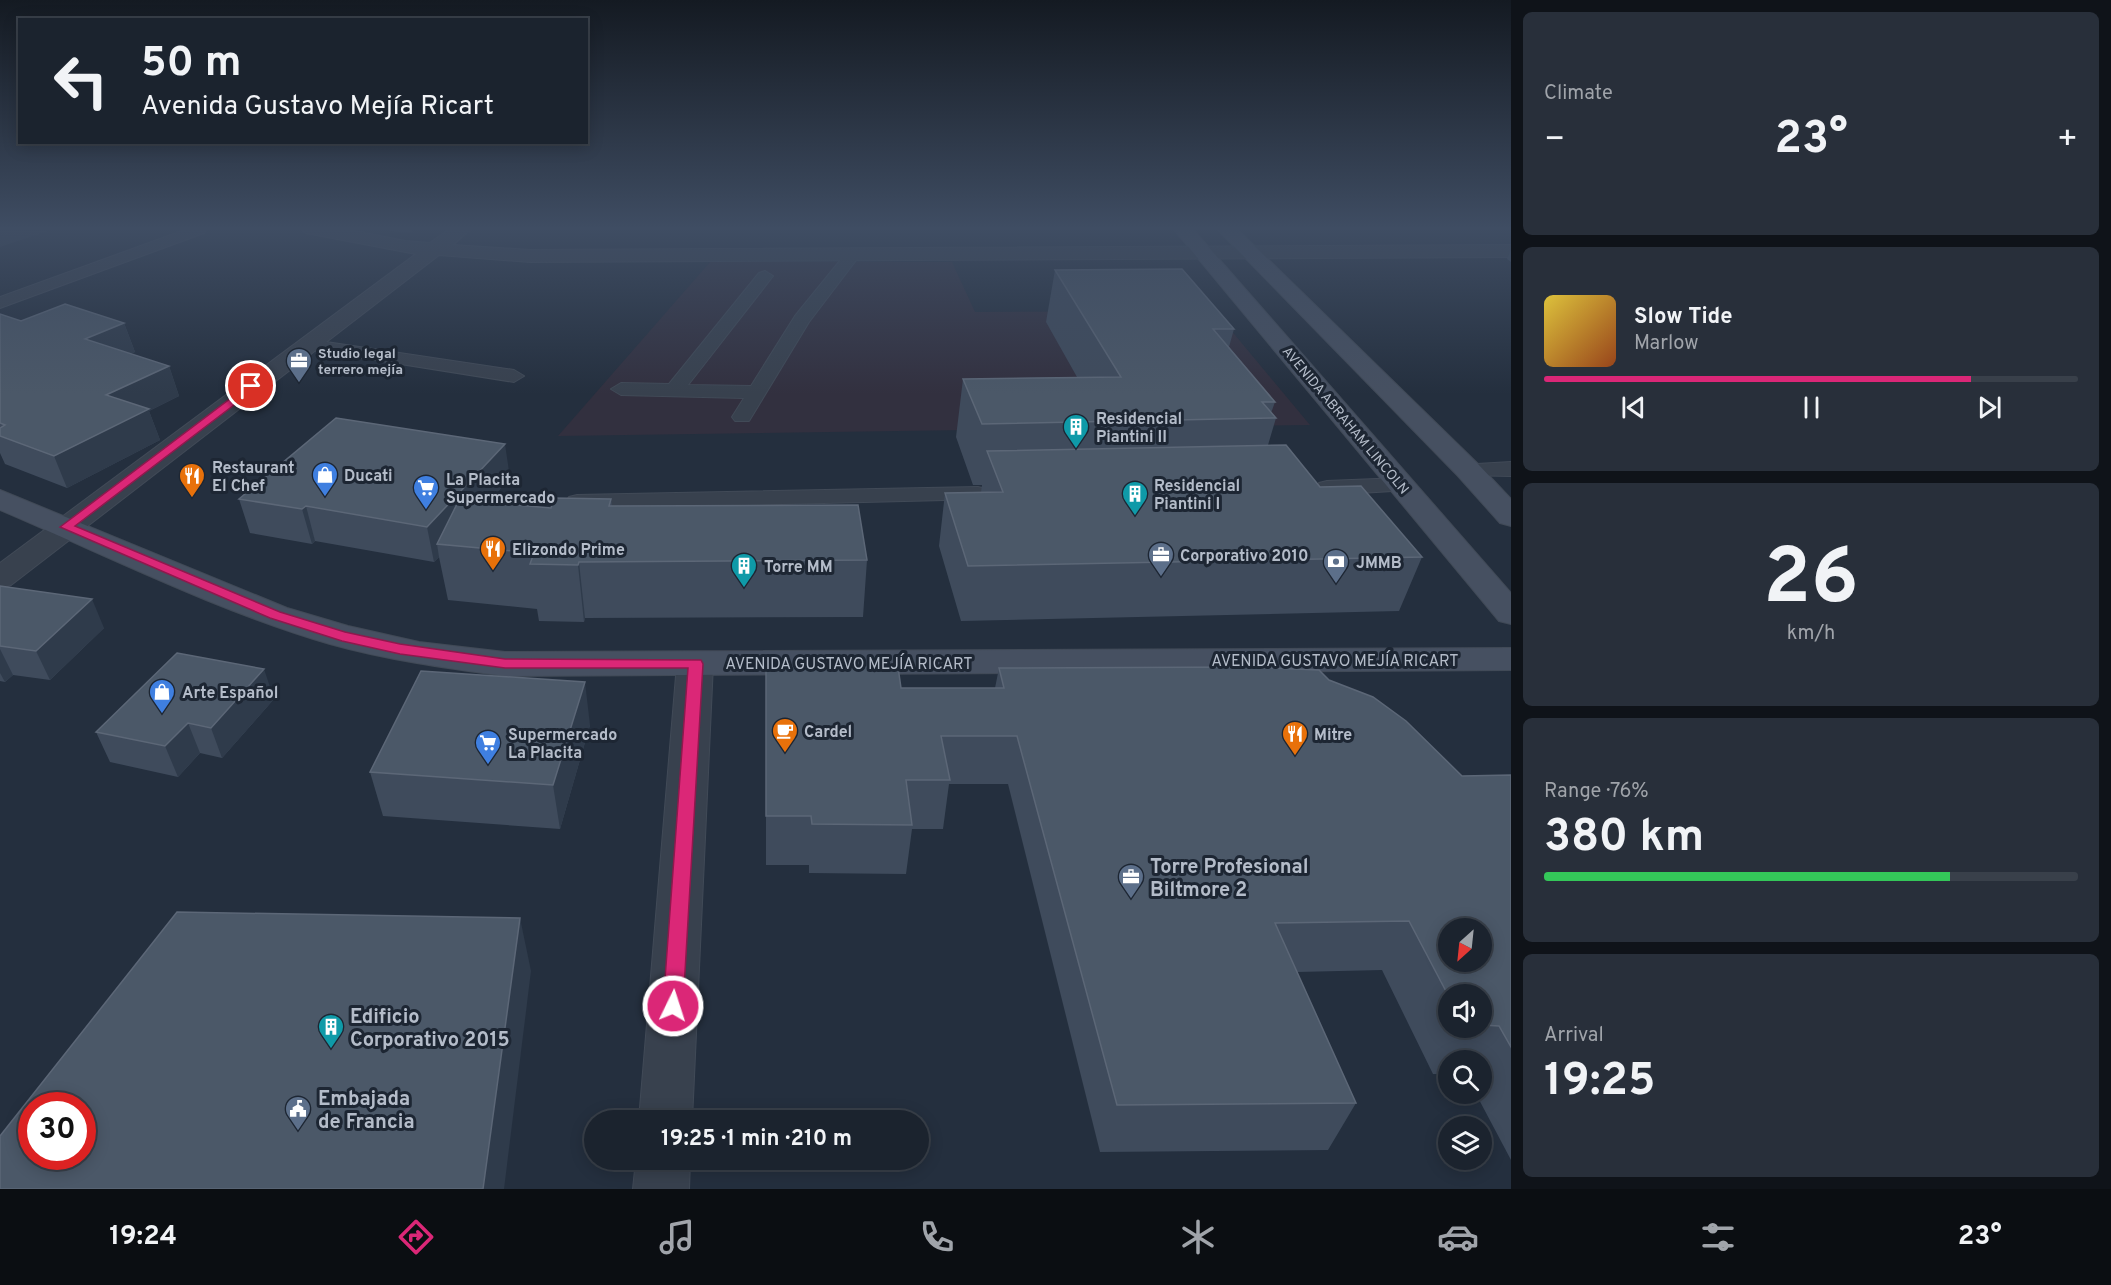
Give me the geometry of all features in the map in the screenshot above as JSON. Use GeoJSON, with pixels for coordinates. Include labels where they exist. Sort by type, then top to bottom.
{"type":"FeatureCollection","features":[{"type":"Feature","properties":{"kind":"main road","name":"AVENIDA ABRAHAM LINCOLN"},"geometry":{"type":"LineString","coordinates":[[1230,282],[1511,614]]}},
{"type":"Feature","properties":{"kind":"main road"},"geometry":{"type":"LineString","coordinates":[[1280,282],[1468,470],[1511,518]]}},
{"type":"Feature","properties":{"kind":"main road","name":"AVENIDA GUSTAVO MEJÍA RICART"},"geometry":{"type":"LineString","coordinates":[[0,499],[275,615],[342,636],[408,651],[505,664],[1511,659]]}},
{"type":"Feature","properties":{"kind":"street"},"geometry":{"type":"LineString","coordinates":[[0,578],[388,282]]}},
{"type":"Feature","properties":{"kind":"street"},"geometry":{"type":"LineString","coordinates":[[666,1110],[696,664]]}},
{"type":"Feature","properties":{"kind":"street"},"geometry":{"type":"LineString","coordinates":[[661,1189],[662,1170]]}},
{"type":"Feature","properties":{"kind":"lane"},"geometry":{"type":"LineString","coordinates":[[0,303],[56,282]]}},
{"type":"Feature","properties":{"kind":"lane"},"geometry":{"type":"LineString","coordinates":[[674,390],[760,282]]}},
{"type":"Feature","properties":{"kind":"lane"},"geometry":{"type":"LineString","coordinates":[[742,417],[801,320],[830,282]]}},
{"type":"Feature","properties":{"kind":"lane"},"geometry":{"type":"LineString","coordinates":[[306,344],[514,376]]}},
{"type":"Feature","properties":{"kind":"lane"},"geometry":{"type":"LineString","coordinates":[[621,389],[757,392]]}},
{"type":"Feature","properties":{"kind":"lane"},"geometry":{"type":"LineString","coordinates":[[1468,470],[1511,469]]}},
{"type":"Feature","properties":{"kind":"lane"},"geometry":{"type":"LineString","coordinates":[[1303,488],[1401,485]]}},
{"type":"Feature","properties":{"kind":"lane"},"geometry":{"type":"LineString","coordinates":[[553,503],[994,494]]}},
{"type":"Feature","properties":{"kind":"shaded area"},"geometry":{"type":"Polygon","coordinates":[[[692,282],[961,282],[975,312],[1215,311],[1310,425],[558,436],[692,282]]]}},
{"type":"Feature","properties":{"kind":"building"},"geometry":{"type":"Polygon","coordinates":[[[1063,282],[1194,282],[1234,329],[1213,329],[1275,402],[1262,402],[1276,418],[982,424],[963,379],[1121,377],[1063,282]]]}},
{"type":"Feature","properties":{"kind":"building"},"geometry":{"type":"Polygon","coordinates":[[[65,304],[124,323],[85,339],[169,366],[106,395],[149,409],[54,456],[0,436],[0,428],[5,425],[0,423],[0,314],[21,321],[65,304]]]}},
{"type":"Feature","properties":{"kind":"building"},"geometry":{"type":"Polygon","coordinates":[[[336,418],[505,444],[427,527],[306,506],[302,509],[239,499],[336,418]]]}},
{"type":"Feature","properties":{"kind":"building"},"geometry":{"type":"Polygon","coordinates":[[[1286,445],[1320,487],[1361,486],[1422,557],[968,566],[945,493],[1003,492],[987,451],[1286,445]]]}},
{"type":"Feature","properties":{"kind":"building"},"geometry":{"type":"Polygon","coordinates":[[[554,498],[611,499],[609,506],[858,505],[867,560],[530,564],[534,553],[437,544],[459,500],[551,508],[554,498]]]}},
{"type":"Feature","properties":{"kind":"building"},"geometry":{"type":"Polygon","coordinates":[[[0,586],[92,599],[36,651],[0,646],[0,586]]]}},
{"type":"Feature","properties":{"kind":"building"},"geometry":{"type":"Polygon","coordinates":[[[177,653],[264,669],[211,728],[188,723],[165,746],[96,732],[177,653]]]}},
{"type":"Feature","properties":{"kind":"building"},"geometry":{"type":"Polygon","coordinates":[[[766,667],[898,667],[901,688],[1004,688],[999,668],[1247,667],[1319,670],[1329,680],[1373,697],[1406,721],[1462,776],[1511,775],[1511,1047],[1499,1026],[1492,1026],[1492,984],[1442,984],[1409,921],[1275,923],[1356,1103],[1117,1105],[1017,736],[941,736],[950,780],[906,780],[912,825],[812,824],[811,816],[766,816],[766,667]]]}},
{"type":"Feature","properties":{"kind":"building"},"geometry":{"type":"Polygon","coordinates":[[[421,671],[585,682],[553,785],[370,772],[421,671]]]}},
{"type":"Feature","properties":{"kind":"building","name":"Edificio Corporativo 2015"},"geometry":{"type":"Polygon","coordinates":[[[177,912],[520,918],[483,1189],[0,1189],[0,1136],[18,1113],[18,1170],[96,1170],[96,1092],[35,1092],[177,912]]]}},
{"type":"Feature","properties":{"kind":"place","name":"Studio legal terrero mejía"},"geometry":{"type":"Point","coordinates":[299,384]}},
{"type":"Feature","properties":{"kind":"place","name":"Residencial Piantini II"},"geometry":{"type":"Point","coordinates":[1076,450]}},
{"type":"Feature","properties":{"kind":"place","name":"Ducati"},"geometry":{"type":"Point","coordinates":[325,498]}},
{"type":"Feature","properties":{"kind":"place","name":"Restaurant El Chef"},"geometry":{"type":"Point","coordinates":[192,499]}},
{"type":"Feature","properties":{"kind":"place","name":"La Placita Supermercado"},"geometry":{"type":"Point","coordinates":[426,511]}},
{"type":"Feature","properties":{"kind":"place","name":"Residencial Piantini I"},"geometry":{"type":"Point","coordinates":[1135,517]}},
{"type":"Feature","properties":{"kind":"place","name":"Elizondo Prime"},"geometry":{"type":"Point","coordinates":[493,572]}},
{"type":"Feature","properties":{"kind":"place","name":"Corporativo 2010"},"geometry":{"type":"Point","coordinates":[1161,578]}},
{"type":"Feature","properties":{"kind":"place","name":"JMMB"},"geometry":{"type":"Point","coordinates":[1336,585]}},
{"type":"Feature","properties":{"kind":"place","name":"Torre MM"},"geometry":{"type":"Point","coordinates":[744,589]}},
{"type":"Feature","properties":{"kind":"place","name":"Arte Español"},"geometry":{"type":"Point","coordinates":[162,715]}},
{"type":"Feature","properties":{"kind":"place","name":"Cardel"},"geometry":{"type":"Point","coordinates":[785,754]}},
{"type":"Feature","properties":{"kind":"place","name":"Mitre"},"geometry":{"type":"Point","coordinates":[1295,757]}},
{"type":"Feature","properties":{"kind":"place","name":"Supermercado La Placita"},"geometry":{"type":"Point","coordinates":[488,766]}},
{"type":"Feature","properties":{"kind":"place","name":"Torre Profesional Biltmore 2"},"geometry":{"type":"Point","coordinates":[1131,900]}},
{"type":"Feature","properties":{"kind":"place","name":"Edificio Corporativo 2015"},"geometry":{"type":"Point","coordinates":[331,1050]}},
{"type":"Feature","properties":{"kind":"place","name":"Embajada de Francia"},"geometry":{"type":"Point","coordinates":[298,1132]}},
{"type":"Feature","properties":{"kind":"route"},"geometry":{"type":"LineString","coordinates":[[251,386],[66,527],[275,615],[342,636],[400,649],[505,664],[696,664],[673,1006]]}}]}
